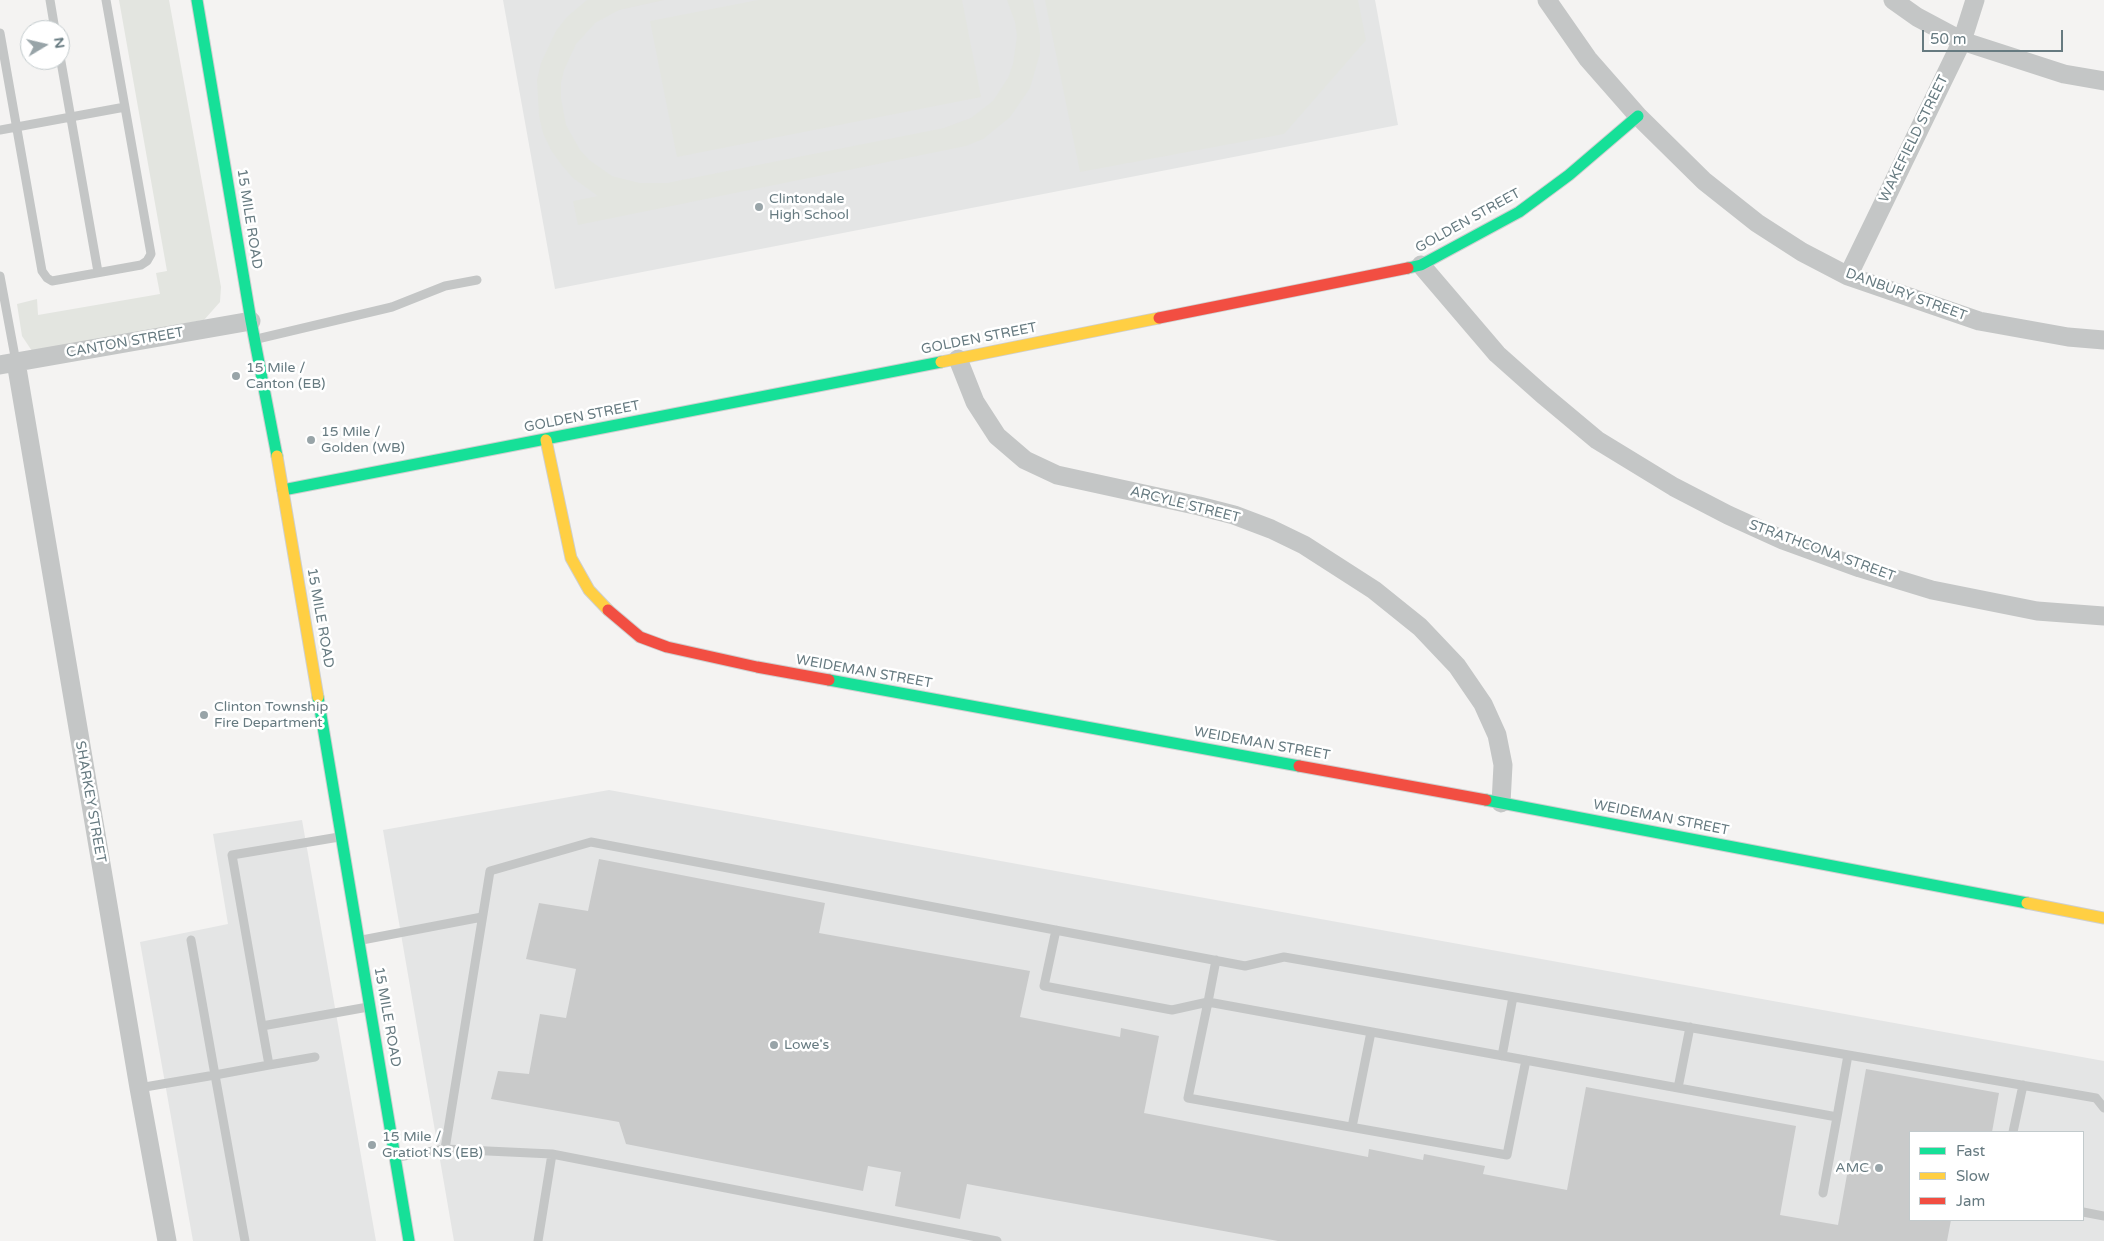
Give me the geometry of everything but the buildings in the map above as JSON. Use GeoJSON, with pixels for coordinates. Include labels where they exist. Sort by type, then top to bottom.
{"type":"FeatureCollection","features":[{"type":"Feature","properties":{"kind":"street","name":"15 MILE ROAD"},"geometry":{"type":"LineString","coordinates":[[197,0],[253,330],[283,490],[410,1241]]}},
{"type":"Feature","properties":{"kind":"street","name":"DANBURY STREET"},"geometry":{"type":"LineString","coordinates":[[1547,0],[1588,59],[1638,116],[1704,181],[1757,223],[1802,252],[1848,276],[1979,321],[2050,334],[2104,340]]}},
{"type":"Feature","properties":{"kind":"street"},"geometry":{"type":"LineString","coordinates":[[1893,0],[1917,17],[1962,41],[2064,74],[2104,81]]}},
{"type":"Feature","properties":{"kind":"street","name":"WAKEFIELD STREET"},"geometry":{"type":"LineString","coordinates":[[1848,276],[1962,41],[1975,0]]}},
{"type":"Feature","properties":{"kind":"street","name":"GOLDEN STREET"},"geometry":{"type":"LineString","coordinates":[[283,490],[958,359],[1421,265],[1519,212],[1569,175],[1638,116]]}},
{"type":"Feature","properties":{"kind":"street","name":"STRATHCONA STREET"},"geometry":{"type":"LineString","coordinates":[[1421,265],[1498,354],[1542,394],[1597,440],[1682,491],[1783,540],[1860,568],[1932,590],[2037,611],[2104,616]]}},
{"type":"Feature","properties":{"kind":"street","name":"CANTON STREET"},"geometry":{"type":"LineString","coordinates":[[8,364],[253,330]]}},
{"type":"Feature","properties":{"kind":"street","name":"ARCYLE STREET"},"geometry":{"type":"LineString","coordinates":[[958,359],[975,402],[997,436],[1025,460],[1057,475],[1199,506],[1234,515],[1271,529],[1304,545],[1374,590],[1420,627],[1451,660],[1483,704],[1497,735],[1502,764],[1501,803]]}},
{"type":"Feature","properties":{"kind":"street","name":"SHARKEY STREET"},"geometry":{"type":"LineString","coordinates":[[8,364],[167,1241]]}},
{"type":"Feature","properties":{"kind":"street","name":"WEIDEMAN STREET"},"geometry":{"type":"LineString","coordinates":[[546,440],[571,558],[589,590],[614,616],[640,637],[667,647],[757,667],[1501,803],[2104,918]]}},
{"type":"Feature","properties":{"kind":"lane"},"geometry":{"type":"LineString","coordinates":[[50,0],[54,20]]}},
{"type":"Feature","properties":{"kind":"lane"},"geometry":{"type":"LineString","coordinates":[[0,32],[42,271],[52,281],[141,265],[147,261],[151,254],[106,0]]}},
{"type":"Feature","properties":{"kind":"lane"},"geometry":{"type":"LineString","coordinates":[[62,70],[98,272]]}},
{"type":"Feature","properties":{"kind":"lane"},"geometry":{"type":"LineString","coordinates":[[0,130],[125,107]]}},
{"type":"Feature","properties":{"kind":"lane"},"geometry":{"type":"LineString","coordinates":[[0,276],[8,364]]}},
{"type":"Feature","properties":{"kind":"lane"},"geometry":{"type":"LineString","coordinates":[[253,330],[392,307],[445,286],[477,280]]}},
{"type":"Feature","properties":{"kind":"lane"},"geometry":{"type":"LineString","coordinates":[[269,1065],[232,855],[342,836]]}},
{"type":"Feature","properties":{"kind":"lane"},"geometry":{"type":"LineString","coordinates":[[446,1149],[490,871],[591,842],[1245,966],[1284,957],[2096,1098],[2104,1108]]}},
{"type":"Feature","properties":{"kind":"lane"},"geometry":{"type":"LineString","coordinates":[[359,941],[482,917]]}},
{"type":"Feature","properties":{"kind":"lane"},"geometry":{"type":"LineString","coordinates":[[1056,930],[1044,986],[1172,1010],[1208,1002],[1836,1117]]}},
{"type":"Feature","properties":{"kind":"lane"},"geometry":{"type":"LineString","coordinates":[[191,940],[245,1241]]}},
{"type":"Feature","properties":{"kind":"lane"},"geometry":{"type":"LineString","coordinates":[[1216,960],[1188,1098],[1507,1155],[1526,1060]]}},
{"type":"Feature","properties":{"kind":"lane"},"geometry":{"type":"LineString","coordinates":[[1502,1056],[1513,997]]}},
{"type":"Feature","properties":{"kind":"lane"},"geometry":{"type":"LineString","coordinates":[[262,1026],[370,1006]]}},
{"type":"Feature","properties":{"kind":"lane"},"geometry":{"type":"LineString","coordinates":[[1678,1088],[1690,1028]]}},
{"type":"Feature","properties":{"kind":"lane"},"geometry":{"type":"LineString","coordinates":[[1352,1128],[1371,1032]]}},
{"type":"Feature","properties":{"kind":"lane"},"geometry":{"type":"LineString","coordinates":[[1823,1193],[1848,1055]]}},
{"type":"Feature","properties":{"kind":"lane"},"geometry":{"type":"LineString","coordinates":[[139,1088],[315,1057]]}},
{"type":"Feature","properties":{"kind":"lane"},"geometry":{"type":"LineString","coordinates":[[2014,1131],[2023,1085]]}},
{"type":"Feature","properties":{"kind":"lane"},"geometry":{"type":"LineString","coordinates":[[395,1157],[446,1149],[552,1154],[997,1241]]}},
{"type":"Feature","properties":{"kind":"lane"},"geometry":{"type":"LineString","coordinates":[[538,1241],[552,1154]]}},
{"type":"Feature","properties":{"kind":"lane"},"geometry":{"type":"LineString","coordinates":[[2084,1212],[2104,1216]]}},
{"type":"Feature","properties":{"kind":"shaded area"},"geometry":{"type":"Polygon","coordinates":[[[119,0],[169,0],[221,287],[220,302],[204,320],[32,351],[22,336],[17,304],[37,299],[38,315],[160,294],[156,273],[167,271],[119,0]]]}},
{"type":"Feature","properties":{"kind":"shaded area","name":"Clintondale High School"},"geometry":{"type":"Polygon","coordinates":[[[503,0],[1375,0],[1398,125],[555,289],[503,0]]]}},
{"type":"Feature","properties":{"kind":"shaded area"},"geometry":{"type":"Polygon","coordinates":[[[587,0],[664,0],[619,10],[595,23],[576,44],[564,70],[561,83],[561,98],[566,125],[580,150],[589,160],[612,176],[640,183],[667,183],[944,128],[971,118],[993,101],[1008,78],[1013,64],[1017,36],[1015,22],[1007,0],[1033,0],[1040,35],[1040,53],[1030,88],[1010,117],[983,139],[966,146],[578,225],[573,201],[598,196],[573,178],[551,150],[543,133],[539,116],[537,81],[541,63],[556,31],[567,17],[587,0]]]}},
{"type":"Feature","properties":{"kind":"shaded area"},"geometry":{"type":"Polygon","coordinates":[[[758,0],[962,0],[981,97],[677,157],[650,21],[758,0]]]}},
{"type":"Feature","properties":{"kind":"shaded area"},"geometry":{"type":"Polygon","coordinates":[[[1045,0],[1358,0],[1366,40],[1284,134],[1080,172],[1045,0]]]}},
{"type":"Feature","properties":{"kind":"shaded area"},"geometry":{"type":"Polygon","coordinates":[[[609,790],[2104,1061],[2104,1241],[454,1241],[383,830],[609,790]]]}},
{"type":"Feature","properties":{"kind":"shaded area"},"geometry":{"type":"Polygon","coordinates":[[[302,820],[376,1241],[193,1241],[140,942],[228,924],[213,834],[302,820]]]}},
{"type":"Feature","properties":{"kind":"traffic: fast"},"geometry":{"type":"LineString","coordinates":[[197,0],[251,321],[277,456]]}},
{"type":"Feature","properties":{"kind":"traffic: fast"},"geometry":{"type":"LineString","coordinates":[[1408,268],[1421,265],[1519,212],[1569,175],[1638,116]]}},
{"type":"Feature","properties":{"kind":"traffic: fast"},"geometry":{"type":"LineString","coordinates":[[283,490],[941,362]]}},
{"type":"Feature","properties":{"kind":"traffic: fast"},"geometry":{"type":"LineString","coordinates":[[829,680],[1299,766]]}},
{"type":"Feature","properties":{"kind":"traffic: fast"},"geometry":{"type":"LineString","coordinates":[[318,697],[409,1241]]}},
{"type":"Feature","properties":{"kind":"traffic: fast"},"geometry":{"type":"LineString","coordinates":[[1486,800],[2027,903]]}},
{"type":"Feature","properties":{"kind":"traffic: slow"},"geometry":{"type":"LineString","coordinates":[[941,362],[1159,318]]}},
{"type":"Feature","properties":{"kind":"traffic: slow"},"geometry":{"type":"LineString","coordinates":[[546,440],[571,558],[589,590],[608,610]]}},
{"type":"Feature","properties":{"kind":"traffic: slow"},"geometry":{"type":"LineString","coordinates":[[277,456],[318,697]]}},
{"type":"Feature","properties":{"kind":"traffic: slow"},"geometry":{"type":"LineString","coordinates":[[2027,903],[2104,918]]}},
{"type":"Feature","properties":{"kind":"traffic: jam"},"geometry":{"type":"LineString","coordinates":[[1159,318],[1408,268]]}},
{"type":"Feature","properties":{"kind":"traffic: jam"},"geometry":{"type":"LineString","coordinates":[[608,610],[640,637],[667,647],[757,667],[829,680]]}},
{"type":"Feature","properties":{"kind":"traffic: jam"},"geometry":{"type":"LineString","coordinates":[[1299,766],[1486,800]]}},
{"type":"Feature","properties":{"kind":"place","name":"Clintondale High School"},"geometry":{"type":"Point","coordinates":[759,207]}},
{"type":"Feature","properties":{"kind":"place","name":"15 Mile / Canton (EB)"},"geometry":{"type":"Point","coordinates":[236,376]}},
{"type":"Feature","properties":{"kind":"place","name":"15 Mile / Golden (WB)"},"geometry":{"type":"Point","coordinates":[311,440]}},
{"type":"Feature","properties":{"kind":"place","name":"Clinton Township Fire Department"},"geometry":{"type":"Point","coordinates":[204,715]}},
{"type":"Feature","properties":{"kind":"place","name":"Lowe's"},"geometry":{"type":"Point","coordinates":[774,1045]}},
{"type":"Feature","properties":{"kind":"place","name":"15 Mile / Gratiot NS (EB)"},"geometry":{"type":"Point","coordinates":[372,1145]}},
{"type":"Feature","properties":{"kind":"place","name":"AMC"},"geometry":{"type":"Point","coordinates":[1879,1168]}}]}
